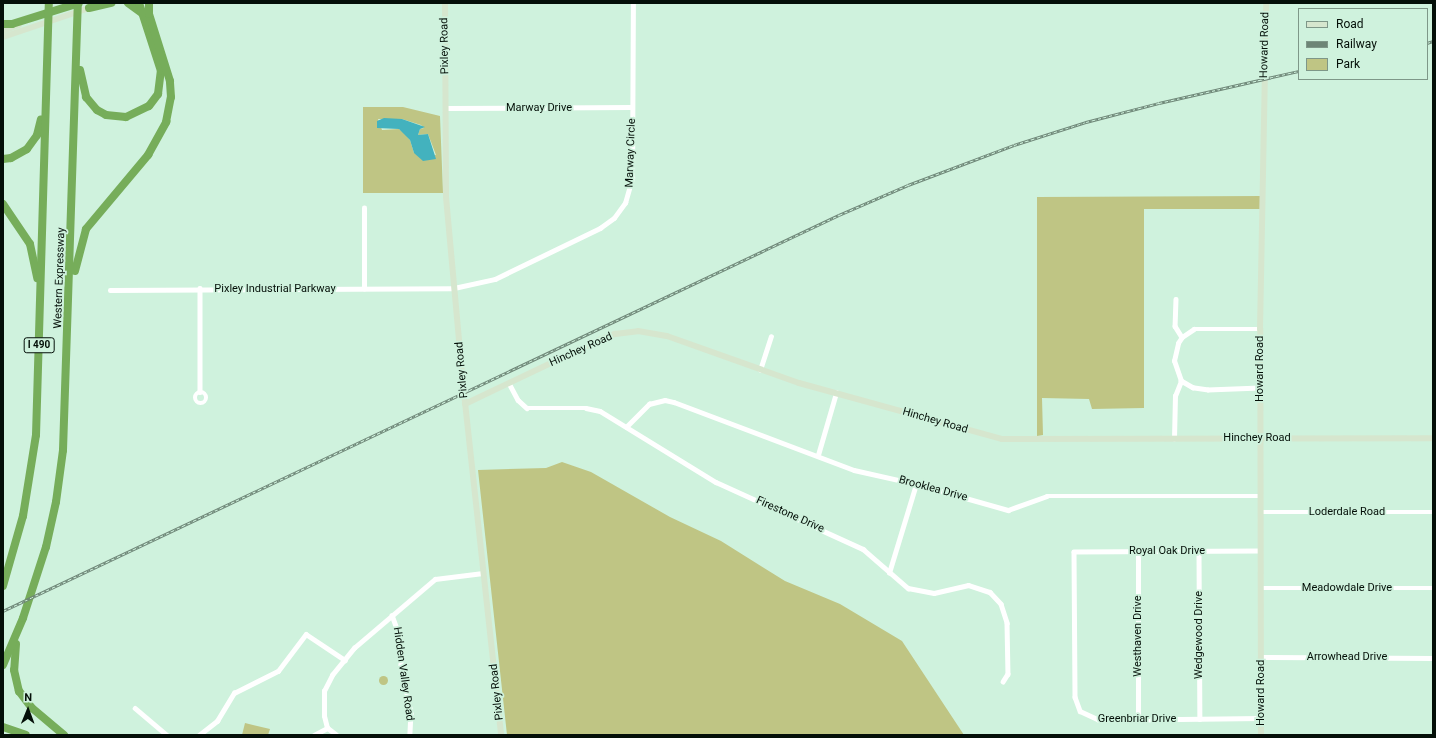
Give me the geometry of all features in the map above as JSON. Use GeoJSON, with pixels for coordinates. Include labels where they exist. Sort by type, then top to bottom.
{"type":"FeatureCollection","features":[{"type":"Feature","properties":{"kind":"highway","name":"Western Expressway"},"geometry":{"type":"LineString","coordinates":[[3,586],[23,516],[32,469],[36,435],[49,3]]}},
{"type":"Feature","properties":{"kind":"highway"},"geometry":{"type":"LineString","coordinates":[[3,24],[12,24],[82,4],[111,3]]}},
{"type":"Feature","properties":{"kind":"highway"},"geometry":{"type":"LineString","coordinates":[[128,3],[142,13]]}},
{"type":"Feature","properties":{"kind":"highway"},"geometry":{"type":"LineString","coordinates":[[77,50],[83,90],[97,110],[116,117],[126,117],[143,112],[158,94],[161,80],[159,62],[139,3]]}},
{"type":"Feature","properties":{"kind":"highway"},"geometry":{"type":"LineString","coordinates":[[70,294],[86,229],[148,155],[166,122],[171,97],[170,81],[150,14],[149,3]]}},
{"type":"Feature","properties":{"kind":"highway","name":"Western Expressway"},"geometry":{"type":"LineString","coordinates":[[3,664],[23,618],[40,567],[56,502],[63,450],[70,294],[77,50],[78,28],[82,4]]}},
{"type":"Feature","properties":{"kind":"highway"},"geometry":{"type":"LineString","coordinates":[[3,159],[21,154],[33,142],[46,101]]}},
{"type":"Feature","properties":{"kind":"highway"},"geometry":{"type":"LineString","coordinates":[[3,204],[30,244],[40,302]]}},
{"type":"Feature","properties":{"kind":"highway"},"geometry":{"type":"LineString","coordinates":[[23,618],[14,656],[16,681],[24,699],[32,708],[64,735]]}},
{"type":"Feature","properties":{"kind":"highway"},"geometry":{"type":"LineString","coordinates":[[3,727],[26,735]]}},
{"type":"Feature","properties":{"kind":"street"},"geometry":{"type":"LineString","coordinates":[[3,31],[82,4],[103,3]]}},
{"type":"Feature","properties":{"kind":"street","name":"Pixley Road"},"geometry":{"type":"LineString","coordinates":[[445,3],[447,108],[446,197],[465,404],[501,735]]}},
{"type":"Feature","properties":{"kind":"street","name":"Marway Circle"},"geometry":{"type":"LineString","coordinates":[[454,288],[495,279],[600,228],[614,218],[628,196],[632,178],[632,3]]}},
{"type":"Feature","properties":{"kind":"street","name":"Howard Road"},"geometry":{"type":"LineString","coordinates":[[1261,735],[1260,329],[1266,3]]}},
{"type":"Feature","properties":{"kind":"street"},"geometry":{"type":"LineString","coordinates":[[3,37],[82,4]]}},
{"type":"Feature","properties":{"kind":"street","name":"Marway Drive"},"geometry":{"type":"LineString","coordinates":[[447,108],[632,107]]}},
{"type":"Feature","properties":{"kind":"street"},"geometry":{"type":"LineString","coordinates":[[364,208],[364,289]]}},
{"type":"Feature","properties":{"kind":"street"},"geometry":{"type":"LineString","coordinates":[[110,290],[200,288]]}},
{"type":"Feature","properties":{"kind":"street","name":"Pixley Industrial Parkway"},"geometry":{"type":"LineString","coordinates":[[200,392],[200,288],[454,288]]}},
{"type":"Feature","properties":{"kind":"street"},"geometry":{"type":"LineString","coordinates":[[1176,298],[1175,326],[1182,337]]}},
{"type":"Feature","properties":{"kind":"street"},"geometry":{"type":"LineString","coordinates":[[1174,439],[1175,396],[1181,381],[1174,361],[1182,337],[1202,327],[1260,329]]}},
{"type":"Feature","properties":{"kind":"street","name":"Hinchey Road"},"geometry":{"type":"LineString","coordinates":[[465,404],[601,339],[615,334],[638,331],[667,336],[760,370],[836,393],[1002,439],[1433,438]]}},
{"type":"Feature","properties":{"kind":"street"},"geometry":{"type":"LineString","coordinates":[[760,370],[771,337]]}},
{"type":"Feature","properties":{"kind":"street"},"geometry":{"type":"LineString","coordinates":[[1181,381],[1202,390],[1260,388]]}},
{"type":"Feature","properties":{"kind":"street","name":"Firestone Drive"},"geometry":{"type":"LineString","coordinates":[[509,383],[518,400],[527,408],[593,409],[626,427],[716,482],[863,549],[877,559],[889,573],[908,588],[922,592],[934,592],[968,585],[990,592],[1001,604],[1007,623],[1008,674],[1003,682]]}},
{"type":"Feature","properties":{"kind":"street"},"geometry":{"type":"LineString","coordinates":[[818,455],[836,393]]}},
{"type":"Feature","properties":{"kind":"street","name":"Brooklea Drive"},"geometry":{"type":"LineString","coordinates":[[626,427],[650,404],[665,400],[818,455],[854,470],[916,484],[1008,510],[1047,496],[1260,496]]}},
{"type":"Feature","properties":{"kind":"street"},"geometry":{"type":"LineString","coordinates":[[889,573],[916,484]]}},
{"type":"Feature","properties":{"kind":"street","name":"Loderdale Road"},"geometry":{"type":"LineString","coordinates":[[1260,512],[1433,512]]}},
{"type":"Feature","properties":{"kind":"street","name":"Wedgewood Drive"},"geometry":{"type":"LineString","coordinates":[[1200,551],[1200,719]]}},
{"type":"Feature","properties":{"kind":"street","name":"Royal Oak Drive"},"geometry":{"type":"LineString","coordinates":[[1074,552],[1260,551]]}},
{"type":"Feature","properties":{"kind":"street","name":"Greenbriar Drive"},"geometry":{"type":"LineString","coordinates":[[1074,552],[1077,705],[1080,711],[1092,719],[1138,720],[1261,718]]}},
{"type":"Feature","properties":{"kind":"street","name":"Westhaven Drive"},"geometry":{"type":"LineString","coordinates":[[1138,552],[1138,720]]}},
{"type":"Feature","properties":{"kind":"street","name":"Hidden Valley Road"},"geometry":{"type":"LineString","coordinates":[[327,728],[323,710],[324,691],[328,681],[360,642],[435,579],[483,572]]}},
{"type":"Feature","properties":{"kind":"street","name":"Meadowdale Drive"},"geometry":{"type":"LineString","coordinates":[[1260,588],[1433,588]]}},
{"type":"Feature","properties":{"kind":"street","name":"Hidden Valley Road"},"geometry":{"type":"LineString","coordinates":[[392,615],[399,634],[401,665],[411,713],[410,735]]}},
{"type":"Feature","properties":{"kind":"street"},"geometry":{"type":"LineString","coordinates":[[199,735],[217,720],[234,693],[278,671],[306,634],[345,660]]}},
{"type":"Feature","properties":{"kind":"street","name":"Arrowhead Drive"},"geometry":{"type":"LineString","coordinates":[[1261,657],[1433,658]]}},
{"type":"Feature","properties":{"kind":"street"},"geometry":{"type":"LineString","coordinates":[[135,708],[167,735]]}},
{"type":"Feature","properties":{"kind":"street"},"geometry":{"type":"LineString","coordinates":[[314,735],[327,728],[336,735]]}},
{"type":"Feature","properties":{"kind":"green space"},"geometry":{"type":"Polygon","coordinates":[[[363,107],[403,107],[440,116],[443,193],[363,193],[363,107]],[[378,119],[382,130],[399,129],[404,133],[410,140],[414,153],[436,155],[428,134],[418,135],[420,129],[424,128],[421,125],[402,119],[378,119]]]}},
{"type":"Feature","properties":{"kind":"green space"},"geometry":{"type":"Polygon","coordinates":[[[1262,196],[1260,209],[1144,209],[1144,408],[1092,409],[1089,399],[1042,398],[1043,435],[1037,436],[1037,197],[1262,196]]]}},
{"type":"Feature","properties":{"kind":"green space"},"geometry":{"type":"Polygon","coordinates":[[[562,462],[591,472],[670,517],[721,541],[785,581],[840,604],[902,641],[964,735],[507,735],[478,470],[546,468],[562,462]]]}},
{"type":"Feature","properties":{"kind":"green space"},"geometry":{"type":"Polygon","coordinates":[[[381,676],[385,676],[387,680],[385,684],[381,684],[379,682],[379,678],[381,676]]]}},
{"type":"Feature","properties":{"kind":"green space"},"geometry":{"type":"Polygon","coordinates":[[[245,723],[270,729],[268,735],[242,735],[245,723]]]}},
{"type":"Feature","properties":{"kind":"water"},"geometry":{"type":"Polygon","coordinates":[[[384,118],[402,119],[425,127],[420,129],[418,135],[428,134],[436,159],[423,161],[414,153],[410,140],[399,129],[377,128],[377,121],[384,118]]]}},
{"type":"Feature","properties":{"kind":"railway"},"geometry":{"type":"LineString","coordinates":[[1428,43],[1433,41]]}},
{"type":"Feature","properties":{"kind":"railway"},"geometry":{"type":"LineString","coordinates":[[3,611],[839,215],[908,185],[1014,145],[1086,122],[1159,103],[1298,71]]}}]}
